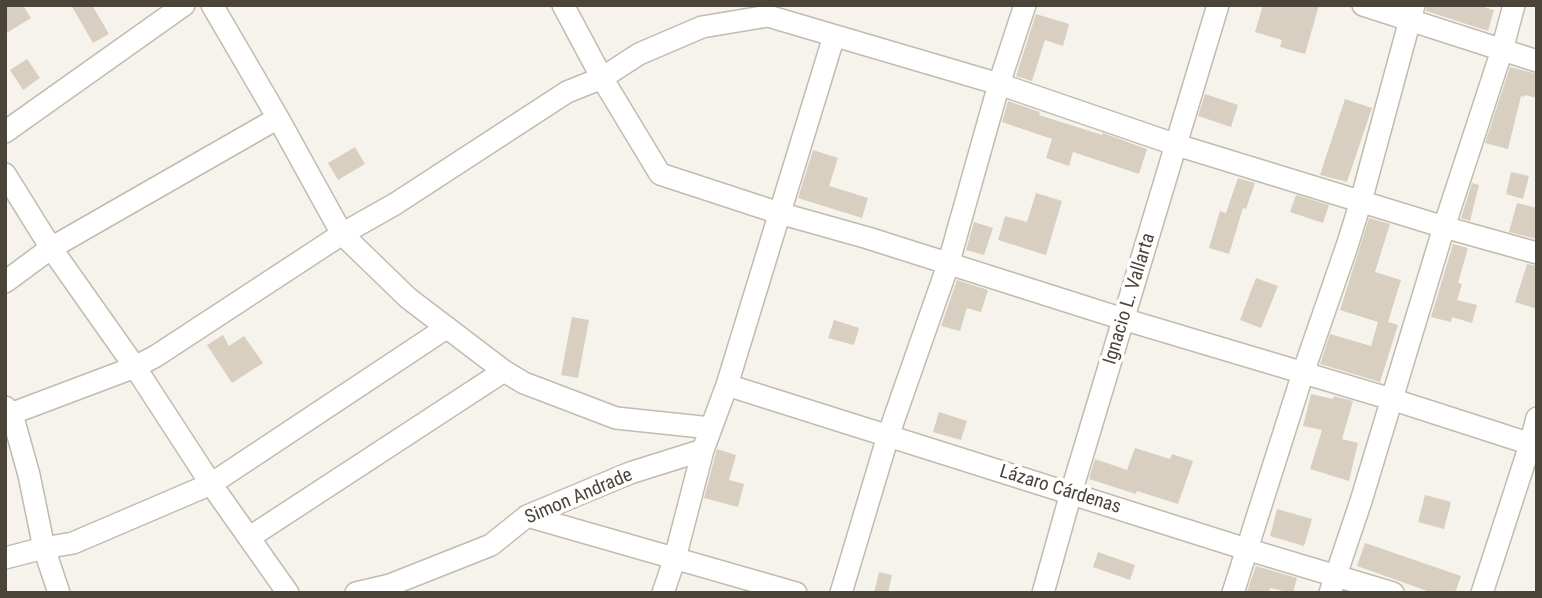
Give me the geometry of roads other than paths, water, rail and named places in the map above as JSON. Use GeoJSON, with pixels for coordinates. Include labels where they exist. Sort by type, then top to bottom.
{"type":"FeatureCollection","features":[{"type":"Feature","properties":{"kind":"street"},"geometry":{"type":"LineString","coordinates":[[5,132],[184,5]]}},
{"type":"Feature","properties":{"kind":"street"},"geometry":{"type":"LineString","coordinates":[[212,5],[342,234],[408,298],[504,371],[524,383],[616,418],[711,428]]}},
{"type":"Feature","properties":{"kind":"street"},"geometry":{"type":"LineString","coordinates":[[564,5],[602,78],[660,174],[1123,320],[1391,399],[1533,445]]}},
{"type":"Feature","properties":{"kind":"street"},"geometry":{"type":"LineString","coordinates":[[841,593],[888,436],[948,265],[999,84],[1025,5]]}},
{"type":"Feature","properties":{"kind":"street","name":"Ignacio L. Vallarta"},"geometry":{"type":"LineString","coordinates":[[1043,593],[1218,5]]}},
{"type":"Feature","properties":{"kind":"street"},"geometry":{"type":"LineString","coordinates":[[1363,5],[1411,12],[1502,50],[1537,61]]}},
{"type":"Feature","properties":{"kind":"street"},"geometry":{"type":"LineString","coordinates":[[1333,584],[1514,5]]}},
{"type":"Feature","properties":{"kind":"street"},"geometry":{"type":"LineString","coordinates":[[59,593],[44,548],[29,475],[7,412],[135,367],[156,356],[342,234],[395,204],[567,92],[602,78],[639,54],[702,27],[769,10],[834,36],[999,84],[1177,145],[1537,253]]}},
{"type":"Feature","properties":{"kind":"street"},"geometry":{"type":"LineString","coordinates":[[1233,593],[1361,201],[1411,12]]}},
{"type":"Feature","properties":{"kind":"street"},"geometry":{"type":"LineString","coordinates":[[663,593],[675,558],[703,450],[727,385],[834,36]]}},
{"type":"Feature","properties":{"kind":"street"},"geometry":{"type":"LineString","coordinates":[[5,282],[51,248],[278,118]]}},
{"type":"Feature","properties":{"kind":"street"},"geometry":{"type":"LineString","coordinates":[[5,174],[51,248],[288,593]]}},
{"type":"Feature","properties":{"kind":"street"},"geometry":{"type":"LineString","coordinates":[[5,558],[73,543],[211,484],[446,327]]}},
{"type":"Feature","properties":{"kind":"street"},"geometry":{"type":"LineString","coordinates":[[250,537],[504,371]]}},
{"type":"Feature","properties":{"kind":"street","name":"Lázaro Cárdenas"},"geometry":{"type":"LineString","coordinates":[[727,385],[1246,549],[1333,584],[1393,593]]}},
{"type":"Feature","properties":{"kind":"street"},"geometry":{"type":"LineString","coordinates":[[1482,593],[1533,445],[1537,418]]}},
{"type":"Feature","properties":{"kind":"street","name":"Simon Andrade"},"geometry":{"type":"LineString","coordinates":[[356,593],[390,585],[491,545],[527,516],[630,473],[703,450]]}},
{"type":"Feature","properties":{"kind":"street"},"geometry":{"type":"LineString","coordinates":[[527,516],[796,593]]}}]}
